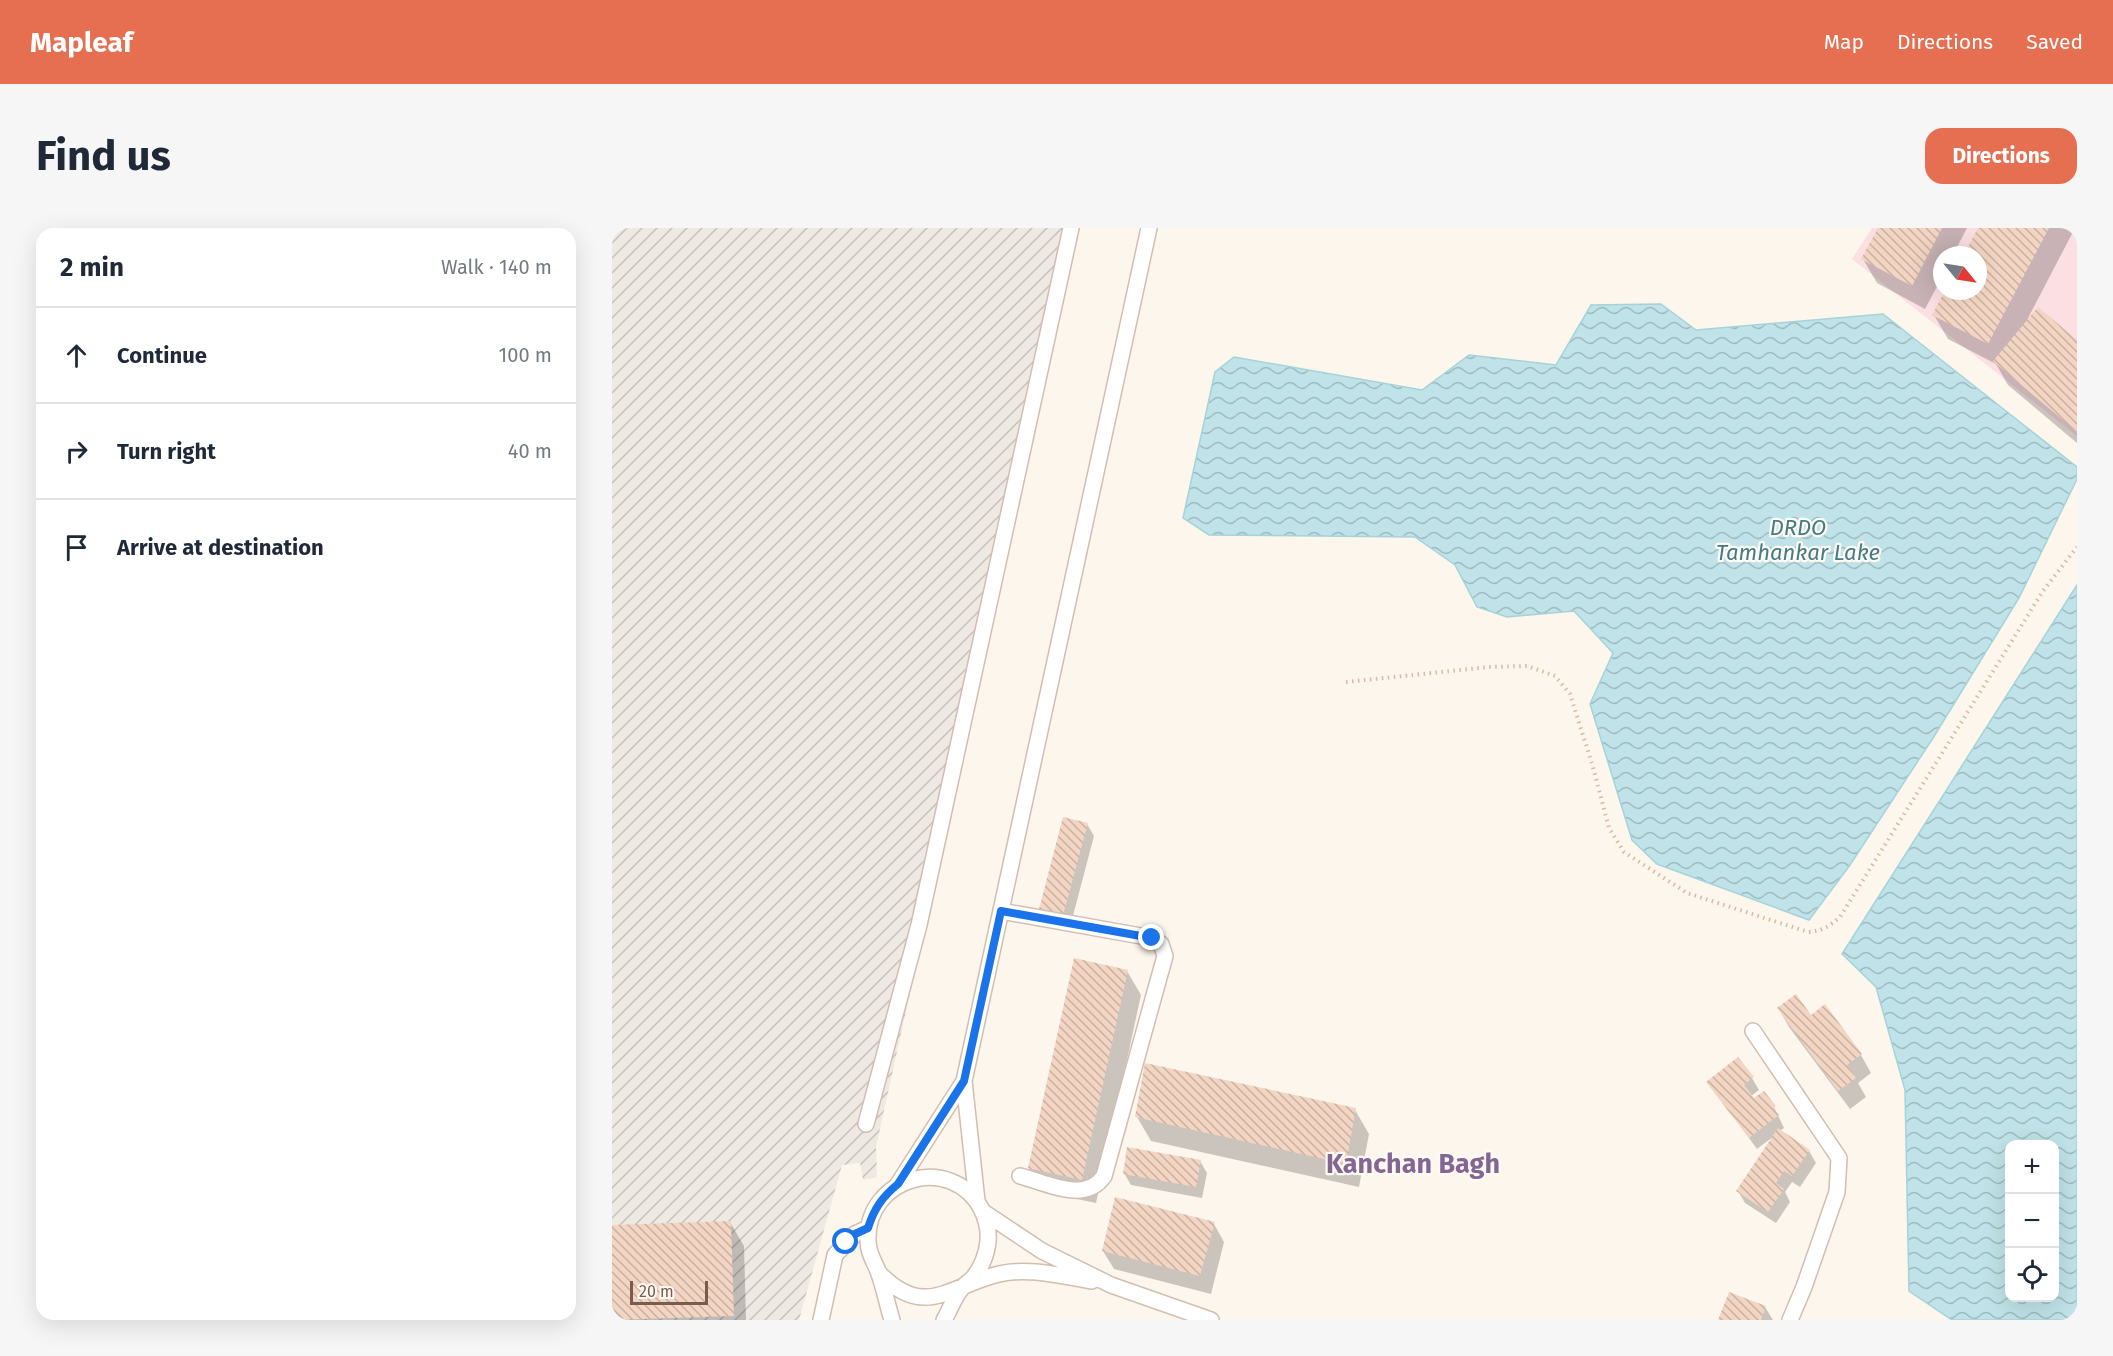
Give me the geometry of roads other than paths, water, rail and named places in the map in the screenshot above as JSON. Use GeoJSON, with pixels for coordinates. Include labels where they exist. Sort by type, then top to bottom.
{"type":"FeatureCollection","features":[{"type":"Feature","properties":{"kind":"lane"},"geometry":{"type":"LineString","coordinates":[[866,1124],[919,925],[1071,228]]}},
{"type":"Feature","properties":{"kind":"lane"},"geometry":{"type":"LineString","coordinates":[[1149,228],[964,1081],[979,1206],[1042,1251],[1111,1285],[1211,1320]]}},
{"type":"Feature","properties":{"kind":"lane"},"geometry":{"type":"LineString","coordinates":[[1001,911],[1152,938],[1161,944],[1165,956],[1104,1176],[1097,1186],[1077,1192],[1020,1176]]}},
{"type":"Feature","properties":{"kind":"lane"},"geometry":{"type":"LineString","coordinates":[[1754,1031],[1839,1158],[1837,1192],[1790,1320]]}},
{"type":"Feature","properties":{"kind":"lane"},"geometry":{"type":"LineString","coordinates":[[892,1320],[878,1272],[869,1251],[868,1228],[874,1211],[884,1196],[898,1184],[964,1081]]}},
{"type":"Feature","properties":{"kind":"lane"},"geometry":{"type":"LineString","coordinates":[[898,1184],[915,1178],[932,1176],[949,1180],[964,1188],[979,1206],[986,1220],[988,1240],[984,1261],[972,1279],[961,1289],[944,1320]]}},
{"type":"Feature","properties":{"kind":"lane"},"geometry":{"type":"LineString","coordinates":[[821,1320],[835,1256],[855,1234],[868,1228]]}},
{"type":"Feature","properties":{"kind":"lane"},"geometry":{"type":"LineString","coordinates":[[878,1272],[890,1284],[905,1293],[922,1298],[939,1297],[999,1274],[1034,1271],[1111,1285]]}},
{"type":"Feature","properties":{"kind":"water","name":"DRDO Tamhankar Lake"},"geometry":{"type":"Polygon","coordinates":[[[1661,304],[1696,330],[1883,314],[2077,467],[2077,479],[2019,598],[1933,738],[1850,865],[1809,920],[1657,864],[1632,840],[1590,704],[1613,653],[1574,611],[1507,617],[1477,607],[1455,565],[1415,537],[1209,535],[1183,518],[1215,372],[1234,357],[1422,390],[1469,355],[1556,365],[1591,305],[1661,304]]]}},
{"type":"Feature","properties":{"kind":"water"},"geometry":{"type":"Polygon","coordinates":[[[2077,585],[2077,1320],[1952,1320],[1909,1291],[1905,1090],[1876,987],[1842,954],[2077,585]]]}},
{"type":"Feature","properties":{"kind":"district","name":"Kanchan Bagh"},"geometry":{"type":"Point","coordinates":[1413,1164]}}]}
